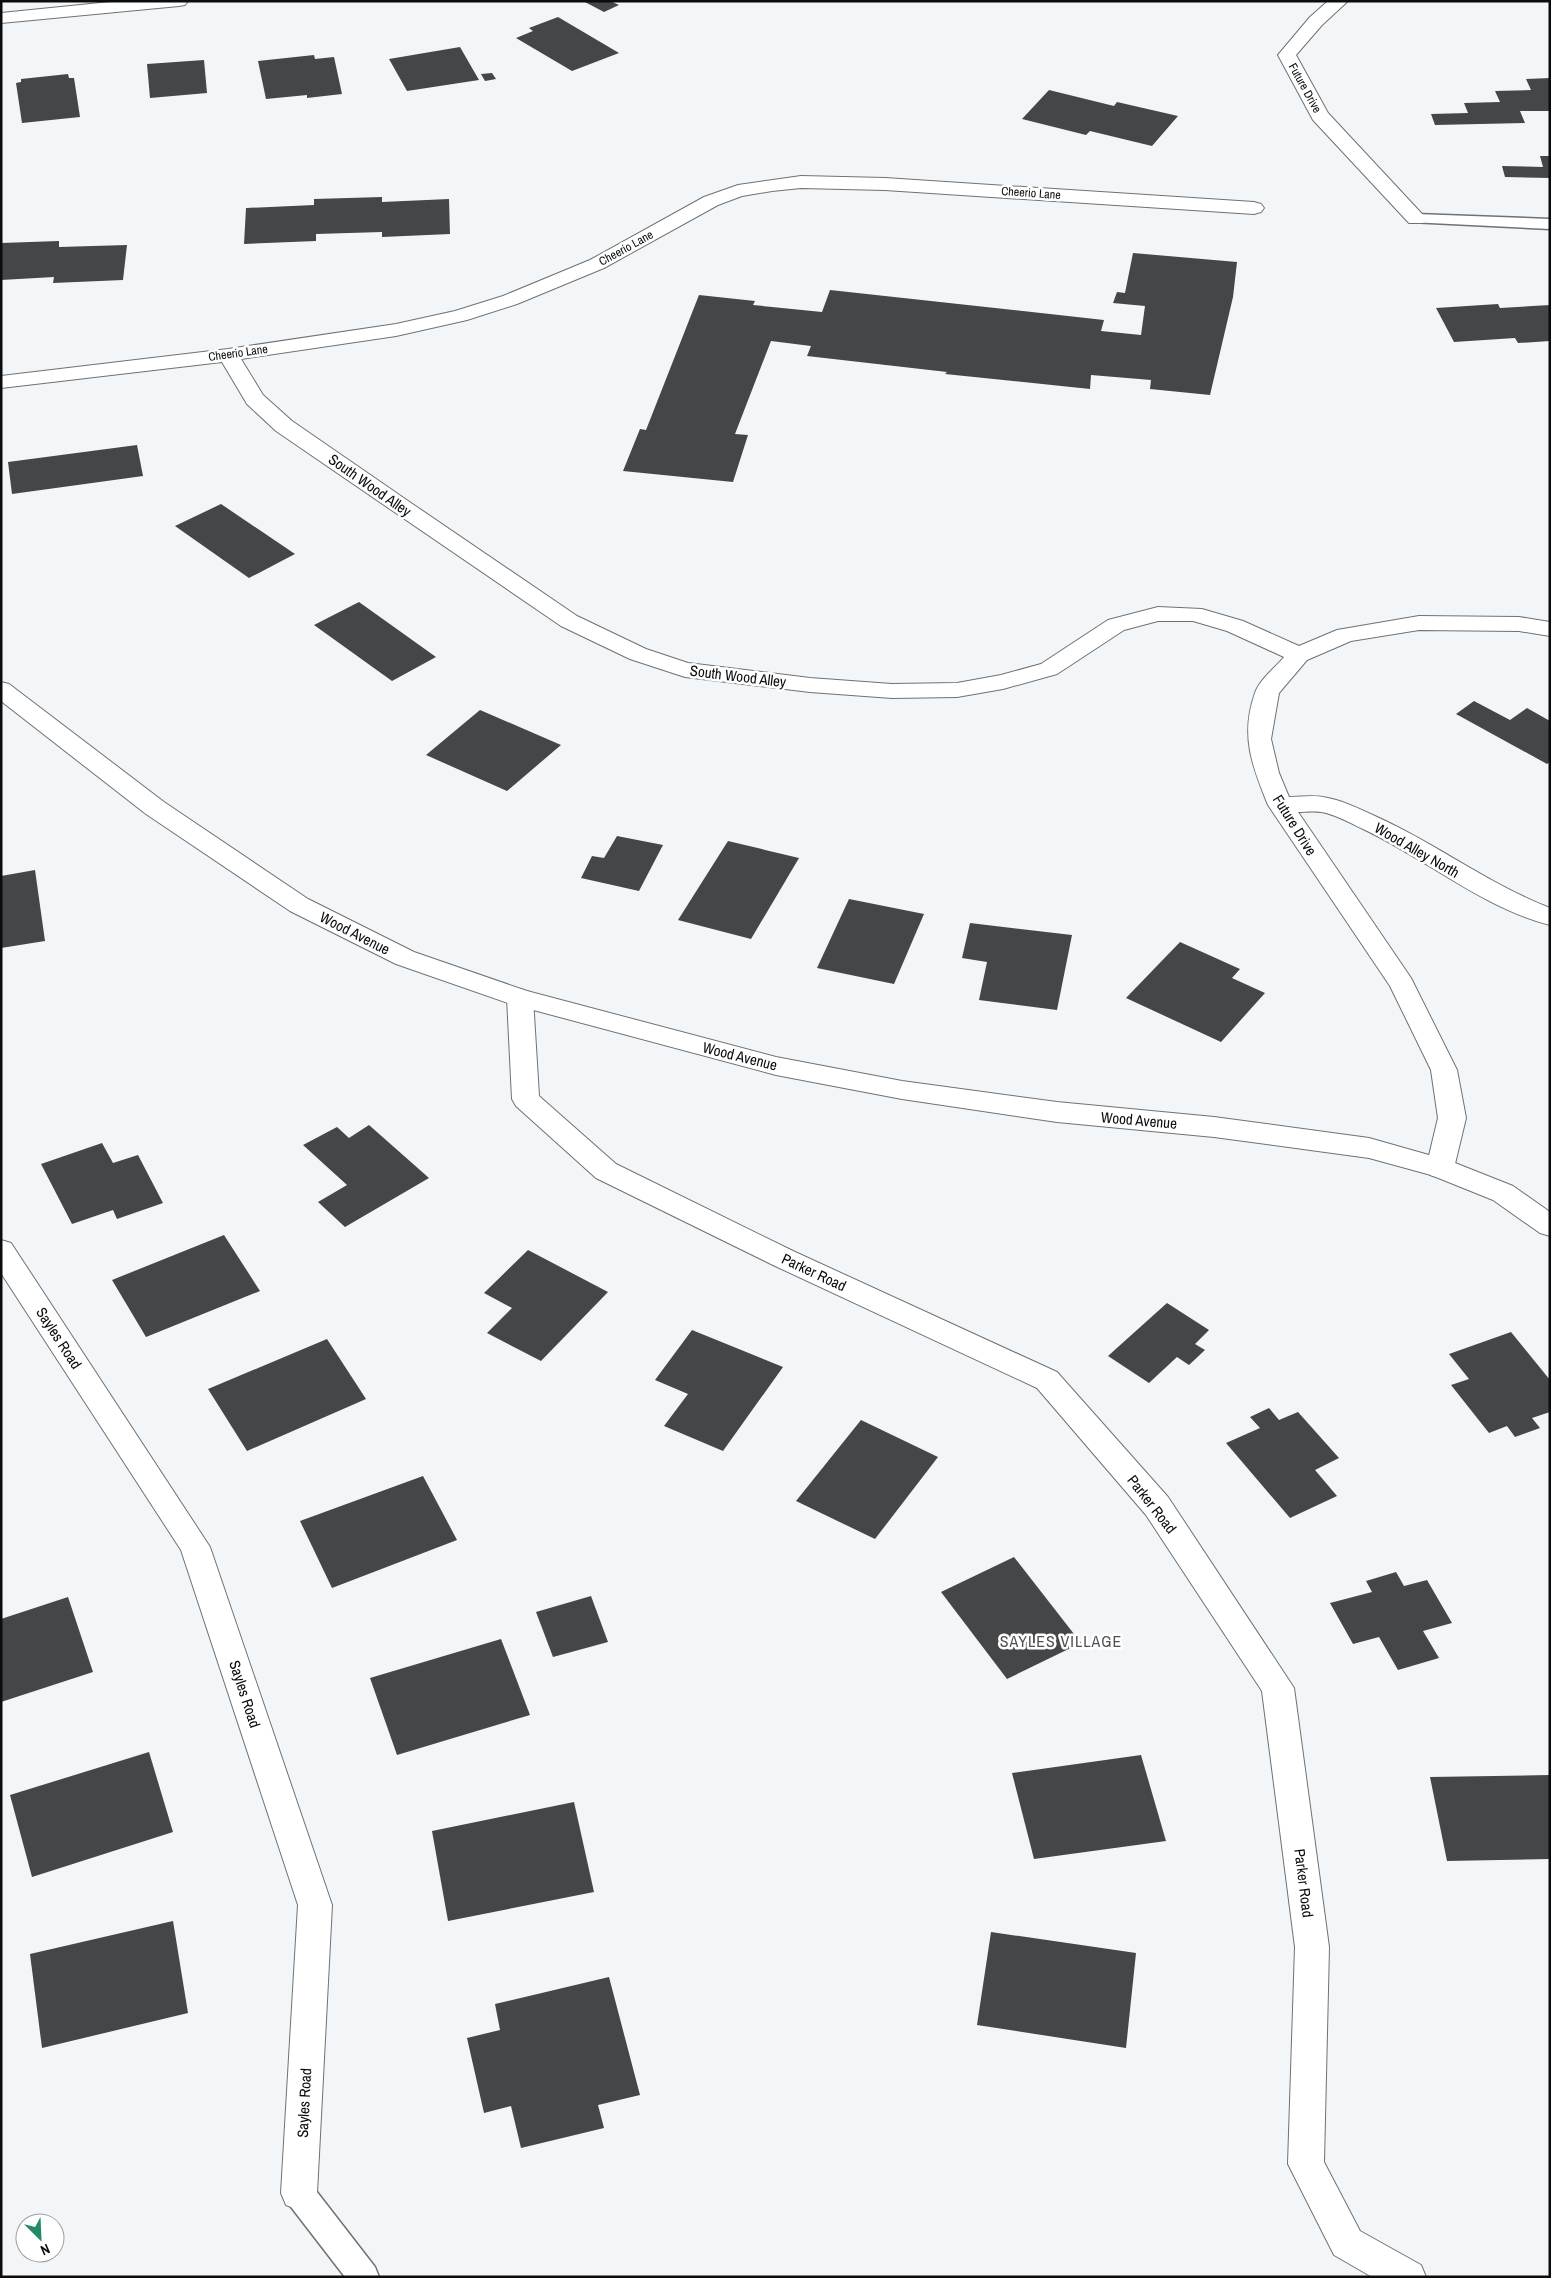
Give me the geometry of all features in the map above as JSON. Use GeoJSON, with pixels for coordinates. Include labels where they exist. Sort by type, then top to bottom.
{"type":"FeatureCollection","features":[{"type":"Feature","properties":{"kind":"street"},"geometry":{"type":"LineString","coordinates":[[1,18],[180,1]]}},
{"type":"Feature","properties":{"kind":"street","name":"Future Drive"},"geometry":{"type":"LineString","coordinates":[[1339,1],[1316,21],[1287,56],[1320,116],[1416,220]]}},
{"type":"Feature","properties":{"kind":"street","name":"Cheerio Lane"},"geometry":{"type":"LineString","coordinates":[[1,382],[228,355],[396,330],[460,316],[510,300],[597,264],[711,201],[738,192],[772,185],[801,182],[885,184],[1254,208]]}},
{"type":"Feature","properties":{"kind":"street","name":"South Wood Alley"},"geometry":{"type":"LineString","coordinates":[[228,355],[255,399],[284,426],[371,486],[569,621],[638,654],[685,670],[810,685],[892,691],[957,690],[1003,682],[1049,669],[1116,625],[1158,614],[1194,614],[1235,626],[1299,655]]}},
{"type":"Feature","properties":{"kind":"street","name":"Future Drive"},"geometry":{"type":"LineString","coordinates":[[1440,1168],[1452,1118],[1444,1070],[1402,984],[1280,805],[1267,773],[1259,739],[1267,692],[1299,655],[1345,635],[1419,622],[1518,624],[1550,629]]}},
{"type":"Feature","properties":{"kind":"street","name":"Wood Avenue"},"geometry":{"type":"LineString","coordinates":[[1,688],[155,808],[299,904],[405,958],[520,998],[776,1066],[902,1090],[1057,1112],[1214,1127],[1368,1148],[1440,1168],[1503,1193],[1550,1226]]}},
{"type":"Feature","properties":{"kind":"street","name":"Wood Alley North"},"geometry":{"type":"LineString","coordinates":[[1280,805],[1322,804],[1344,811],[1400,837],[1460,874],[1513,903],[1550,917]]}},
{"type":"Feature","properties":{"kind":"street","name":"Parker Road"},"geometry":{"type":"LineString","coordinates":[[520,998],[526,1099],[606,1171],[783,1258],[1047,1380],[1157,1506],[1278,1688],[1312,1947],[1306,2164],[1347,2243],[1408,2277]]}},
{"type":"Feature","properties":{"kind":"street","name":"Sayles Road"},"geometry":{"type":"LineString","coordinates":[[1,1250],[195,1547],[315,1905],[299,2193]]}},
{"type":"Feature","properties":{"kind":"lane"},"geometry":{"type":"LineString","coordinates":[[1416,220],[1550,224]]}},
{"type":"Feature","properties":{"kind":"lane"},"geometry":{"type":"LineString","coordinates":[[299,2193],[364,2277]]}},
{"type":"Feature","properties":{"kind":"building"},"geometry":{"type":"Polygon","coordinates":[[[583,1],[610,1],[619,5],[604,12],[583,1]]]}},
{"type":"Feature","properties":{"kind":"building"},"geometry":{"type":"Polygon","coordinates":[[[558,17],[619,53],[572,71],[516,38],[533,31],[529,28],[558,17]]]}},
{"type":"Feature","properties":{"kind":"building"},"geometry":{"type":"Polygon","coordinates":[[[460,47],[479,80],[407,91],[389,59],[460,47]]]}},
{"type":"Feature","properties":{"kind":"building"},"geometry":{"type":"Polygon","coordinates":[[[314,55],[315,59],[334,57],[342,94],[307,98],[307,95],[266,99],[258,61],[314,55]]]}},
{"type":"Feature","properties":{"kind":"building"},"geometry":{"type":"Polygon","coordinates":[[[204,60],[207,93],[150,98],[147,64],[204,60]]]}},
{"type":"Feature","properties":{"kind":"building"},"geometry":{"type":"Polygon","coordinates":[[[492,73],[496,79],[485,81],[481,74],[492,73]]]}},
{"type":"Feature","properties":{"kind":"building"},"geometry":{"type":"Polygon","coordinates":[[[68,74],[69,78],[74,78],[80,117],[22,123],[16,83],[21,82],[21,79],[68,74]]]}},
{"type":"Feature","properties":{"kind":"building"},"geometry":{"type":"Polygon","coordinates":[[[1550,78],[1550,111],[1520,111],[1525,123],[1435,125],[1431,114],[1468,113],[1464,103],[1500,102],[1495,91],[1531,90],[1526,79],[1550,78]]]}},
{"type":"Feature","properties":{"kind":"building"},"geometry":{"type":"Polygon","coordinates":[[[1049,90],[1114,106],[1117,102],[1178,116],[1152,146],[1090,131],[1086,135],[1022,119],[1049,90]]]}},
{"type":"Feature","properties":{"kind":"building"},"geometry":{"type":"Polygon","coordinates":[[[1540,156],[1550,156],[1550,178],[1505,177],[1502,166],[1543,167],[1540,156]]]}},
{"type":"Feature","properties":{"kind":"building"},"geometry":{"type":"Polygon","coordinates":[[[382,197],[382,202],[449,199],[450,234],[382,237],[382,232],[316,234],[316,241],[244,244],[246,208],[314,205],[314,199],[382,197]]]}},
{"type":"Feature","properties":{"kind":"building"},"geometry":{"type":"Polygon","coordinates":[[[59,241],[59,247],[127,245],[123,280],[53,283],[54,277],[1,280],[1,243],[59,241]]]}},
{"type":"Feature","properties":{"kind":"building"},"geometry":{"type":"Polygon","coordinates":[[[1133,253],[1237,262],[1233,297],[1210,395],[1150,389],[1151,380],[1091,375],[1090,389],[945,374],[947,372],[807,356],[811,346],[771,341],[735,434],[748,435],[733,482],[623,471],[640,429],[646,430],[699,295],[755,301],[753,305],[822,312],[830,290],[1104,320],[1101,331],[1141,335],[1145,306],[1113,303],[1117,292],[1125,293],[1133,253]]]}},
{"type":"Feature","properties":{"kind":"building"},"geometry":{"type":"Polygon","coordinates":[[[1498,304],[1500,308],[1550,305],[1550,341],[1518,343],[1515,338],[1454,342],[1436,308],[1498,304]]]}},
{"type":"Feature","properties":{"kind":"building"},"geometry":{"type":"Polygon","coordinates":[[[137,445],[143,476],[12,494],[8,462],[137,445]]]}},
{"type":"Feature","properties":{"kind":"building"},"geometry":{"type":"Polygon","coordinates":[[[221,504],[295,554],[249,578],[175,526],[221,504]]]}},
{"type":"Feature","properties":{"kind":"building"},"geometry":{"type":"Polygon","coordinates":[[[359,602],[436,657],[392,681],[314,625],[359,602]]]}},
{"type":"Feature","properties":{"kind":"building"},"geometry":{"type":"Polygon","coordinates":[[[1474,701],[1510,720],[1527,708],[1550,721],[1550,762],[1547,764],[1456,714],[1474,701]]]}},
{"type":"Feature","properties":{"kind":"building"},"geometry":{"type":"Polygon","coordinates":[[[480,710],[561,745],[507,791],[426,755],[480,710]]]}},
{"type":"Feature","properties":{"kind":"building"},"geometry":{"type":"Polygon","coordinates":[[[617,836],[663,845],[639,891],[581,878],[592,856],[604,858],[617,836]]]}},
{"type":"Feature","properties":{"kind":"building"},"geometry":{"type":"Polygon","coordinates":[[[728,841],[799,858],[751,939],[678,920],[728,841]]]}},
{"type":"Feature","properties":{"kind":"building"},"geometry":{"type":"Polygon","coordinates":[[[35,870],[45,941],[1,948],[1,876],[35,870]]]}},
{"type":"Feature","properties":{"kind":"building"},"geometry":{"type":"Polygon","coordinates":[[[849,899],[924,914],[894,984],[817,968],[849,899]]]}},
{"type":"Feature","properties":{"kind":"building"},"geometry":{"type":"Polygon","coordinates":[[[970,923],[1072,935],[1057,1010],[979,1000],[987,962],[962,958],[970,923]]]}},
{"type":"Feature","properties":{"kind":"building"},"geometry":{"type":"Polygon","coordinates":[[[1180,942],[1240,969],[1232,978],[1265,993],[1221,1042],[1126,998],[1180,942]]]}},
{"type":"Feature","properties":{"kind":"building"},"geometry":{"type":"Polygon","coordinates":[[[369,1125],[429,1178],[345,1227],[318,1202],[347,1185],[303,1145],[337,1127],[349,1138],[369,1125]]]}},
{"type":"Feature","properties":{"kind":"building"},"geometry":{"type":"Polygon","coordinates":[[[102,1143],[113,1163],[138,1155],[163,1203],[117,1219],[113,1210],[72,1224],[41,1164],[102,1143]]]}},
{"type":"Feature","properties":{"kind":"building"},"geometry":{"type":"Polygon","coordinates":[[[224,1235],[260,1291],[146,1337],[112,1280],[224,1235]]]}},
{"type":"Feature","properties":{"kind":"building"},"geometry":{"type":"Polygon","coordinates":[[[528,1250],[608,1292],[541,1361],[487,1333],[512,1308],[484,1293],[528,1250]]]}},
{"type":"Feature","properties":{"kind":"building"},"geometry":{"type":"Polygon","coordinates":[[[1167,1303],[1209,1330],[1195,1344],[1205,1350],[1189,1365],[1177,1357],[1149,1383],[1108,1356],[1167,1303]]]}},
{"type":"Feature","properties":{"kind":"building"},"geometry":{"type":"Polygon","coordinates":[[[692,1330],[783,1367],[723,1451],[664,1426],[688,1394],[655,1380],[692,1330]]]}},
{"type":"Feature","properties":{"kind":"building"},"geometry":{"type":"Polygon","coordinates":[[[1511,1332],[1550,1380],[1550,1412],[1532,1418],[1540,1428],[1515,1437],[1507,1426],[1489,1433],[1451,1385],[1469,1379],[1449,1354],[1511,1332]]]}},
{"type":"Feature","properties":{"kind":"building"},"geometry":{"type":"Polygon","coordinates":[[[327,1339],[366,1399],[247,1451],[208,1389],[327,1339]]]}},
{"type":"Feature","properties":{"kind":"building"},"geometry":{"type":"Polygon","coordinates":[[[1269,1408],[1279,1420],[1298,1412],[1339,1458],[1315,1470],[1337,1496],[1290,1518],[1226,1443],[1260,1428],[1250,1417],[1269,1408]]]}},
{"type":"Feature","properties":{"kind":"building"},"geometry":{"type":"Polygon","coordinates":[[[861,1420],[938,1457],[875,1539],[796,1501],[861,1420]]]}},
{"type":"Feature","properties":{"kind":"building"},"geometry":{"type":"Polygon","coordinates":[[[423,1476],[457,1540],[332,1588],[300,1521],[423,1476]]]}},
{"type":"Feature","properties":{"kind":"building"},"geometry":{"type":"Polygon","coordinates":[[[1014,1557],[1081,1643],[1007,1679],[941,1592],[1014,1557]]]}},
{"type":"Feature","properties":{"kind":"building"},"geometry":{"type":"Polygon","coordinates":[[[1396,1572],[1404,1586],[1427,1580],[1452,1623],[1423,1631],[1439,1658],[1398,1670],[1379,1637],[1353,1644],[1330,1603],[1372,1592],[1366,1581],[1396,1572]]]}},
{"type":"Feature","properties":{"kind":"building"},"geometry":{"type":"Polygon","coordinates":[[[591,1596],[608,1642],[553,1657],[536,1612],[591,1596]]]}},
{"type":"Feature","properties":{"kind":"building"},"geometry":{"type":"Polygon","coordinates":[[[68,1597],[93,1672],[1,1702],[1,1619],[68,1597]]]}},
{"type":"Feature","properties":{"kind":"building"},"geometry":{"type":"Polygon","coordinates":[[[501,1639],[530,1715],[397,1755],[370,1678],[501,1639]]]}},
{"type":"Feature","properties":{"kind":"building"},"geometry":{"type":"Polygon","coordinates":[[[149,1752],[173,1832],[32,1877],[10,1795],[149,1752]]]}},
{"type":"Feature","properties":{"kind":"building"},"geometry":{"type":"Polygon","coordinates":[[[1141,1755],[1166,1841],[1034,1859],[1012,1773],[1141,1755]]]}},
{"type":"Feature","properties":{"kind":"building"},"geometry":{"type":"Polygon","coordinates":[[[1550,1775],[1550,1859],[1447,1861],[1430,1777],[1550,1775]]]}},
{"type":"Feature","properties":{"kind":"building"},"geometry":{"type":"Polygon","coordinates":[[[574,1802],[594,1892],[448,1921],[432,1831],[574,1802]]]}},
{"type":"Feature","properties":{"kind":"building"},"geometry":{"type":"Polygon","coordinates":[[[173,1921],[188,2013],[42,2048],[30,1954],[173,1921]]]}},
{"type":"Feature","properties":{"kind":"building"},"geometry":{"type":"Polygon","coordinates":[[[991,1932],[1136,1953],[1126,2048],[977,2025],[991,1932]]]}},
{"type":"Feature","properties":{"kind":"building"},"geometry":{"type":"Polygon","coordinates":[[[609,1977],[640,2095],[598,2105],[604,2128],[521,2148],[511,2106],[484,2113],[467,2038],[500,2030],[495,2004],[609,1977]]]}},
{"type":"Feature","properties":{"kind":"district","name":"SAYLES VILLAGE"},"geometry":{"type":"Point","coordinates":[1061,1641]}}]}
